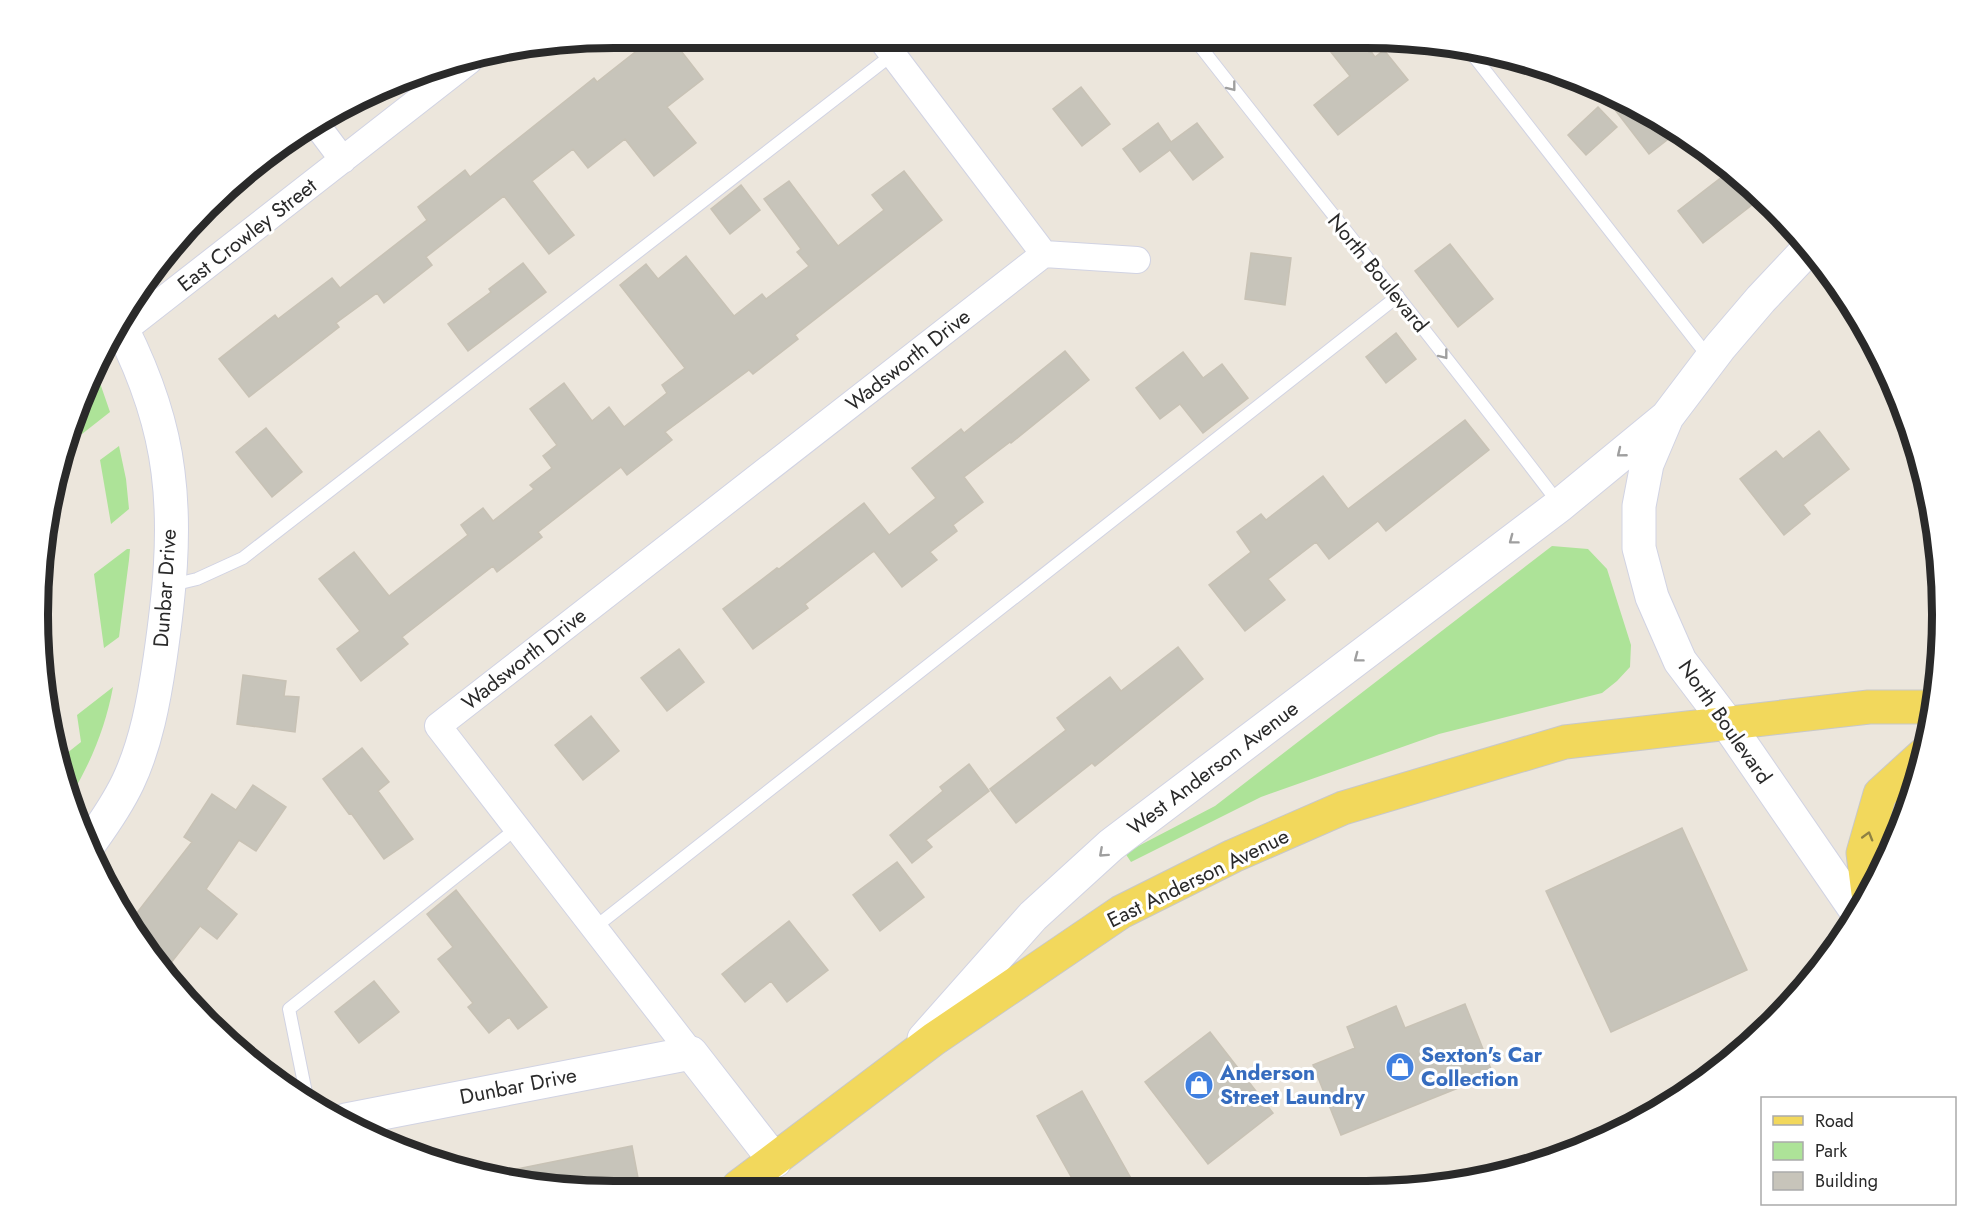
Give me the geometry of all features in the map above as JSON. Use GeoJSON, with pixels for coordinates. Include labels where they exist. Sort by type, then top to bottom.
{"type":"FeatureCollection","features":[{"type":"Feature","properties":{"kind":"main road","name":"East Anderson Avenue"},"geometry":{"type":"LineString","coordinates":[[747,1181],[942,1034],[1121,912],[1233,856],[1343,808],[1565,742],[1869,707],[1924,707]]}},
{"type":"Feature","properties":{"kind":"main road"},"geometry":{"type":"LineString","coordinates":[[1866,879],[1863,853],[1880,794],[1912,765]]}},
{"type":"Feature","properties":{"kind":"street"},"geometry":{"type":"LineString","coordinates":[[888,48],[1044,254],[1137,260]]}},
{"type":"Feature","properties":{"kind":"street","name":"East Crowley Street"},"geometry":{"type":"LineString","coordinates":[[127,326],[459,70]]}},
{"type":"Feature","properties":{"kind":"street"},"geometry":{"type":"LineString","coordinates":[[321,130],[343,160]]}},
{"type":"Feature","properties":{"kind":"street","name":"Wadsworth Drive"},"geometry":{"type":"LineString","coordinates":[[775,1161],[438,726],[1044,254]]}},
{"type":"Feature","properties":{"kind":"street","name":"North Boulevard"},"geometry":{"type":"LineString","coordinates":[[1803,255],[1761,299],[1667,417],[1647,464],[1639,506],[1639,548],[1652,597],[1680,661],[1727,723],[1852,905]]}},
{"type":"Feature","properties":{"kind":"street","name":"Dunbar Drive"},"geometry":{"type":"LineString","coordinates":[[94,837],[129,781],[144,739],[155,693],[169,586],[171,544],[168,472],[151,402],[123,333]]}},
{"type":"Feature","properties":{"kind":"street","name":"West Anderson Avenue"},"geometry":{"type":"LineString","coordinates":[[899,1067],[1033,916],[1111,845],[1560,505],[1667,417]]}},
{"type":"Feature","properties":{"kind":"street","name":"Dunbar Drive"},"geometry":{"type":"LineString","coordinates":[[355,1118],[691,1053]]}},
{"type":"Feature","properties":{"kind":"lane"},"geometry":{"type":"LineString","coordinates":[[169,586],[197,579],[243,558],[886,48]]}},
{"type":"Feature","properties":{"kind":"lane","name":"North Boulevard"},"geometry":{"type":"LineString","coordinates":[[1202,48],[1560,505]]}},
{"type":"Feature","properties":{"kind":"lane"},"geometry":{"type":"LineString","coordinates":[[1476,59],[1711,360]]}},
{"type":"Feature","properties":{"kind":"lane"},"geometry":{"type":"LineString","coordinates":[[594,928],[1398,296]]}},
{"type":"Feature","properties":{"kind":"lane"},"geometry":{"type":"LineString","coordinates":[[305,1089],[289,1009],[517,828]]}},
{"type":"Feature","properties":{"kind":"green space"},"geometry":{"type":"Polygon","coordinates":[[[100,383],[110,412],[82,434],[78,433],[91,398],[100,383]]]}},
{"type":"Feature","properties":{"kind":"green space"},"geometry":{"type":"Polygon","coordinates":[[[119,446],[129,509],[111,524],[100,460],[119,446]]]}},
{"type":"Feature","properties":{"kind":"green space"},"geometry":{"type":"Polygon","coordinates":[[[1552,546],[1588,549],[1607,569],[1631,645],[1630,667],[1602,693],[1439,734],[1261,797],[1131,862],[1125,853],[1215,806],[1552,546]]]}},
{"type":"Feature","properties":{"kind":"green space"},"geometry":{"type":"Polygon","coordinates":[[[130,549],[119,637],[104,648],[94,574],[130,549]]]}},
{"type":"Feature","properties":{"kind":"green space"},"geometry":{"type":"Polygon","coordinates":[[[113,687],[97,742],[75,787],[66,754],[81,742],[77,715],[113,687]]]}},
{"type":"Feature","properties":{"kind":"building"},"geometry":{"type":"Polygon","coordinates":[[[640,48],[679,48],[703,79],[667,107],[696,143],[654,176],[625,139],[588,168],[573,149],[532,181],[574,235],[549,254],[504,196],[426,257],[432,265],[384,303],[377,293],[336,323],[339,327],[249,397],[219,359],[275,315],[278,319],[332,278],[340,288],[427,220],[418,207],[465,170],[470,177],[594,78],[597,82],[640,48]]]}},
{"type":"Feature","properties":{"kind":"building"},"geometry":{"type":"Polygon","coordinates":[[[1328,48],[1368,48],[1375,57],[1384,50],[1408,80],[1338,135],[1314,105],[1350,76],[1328,48]]]}},
{"type":"Feature","properties":{"kind":"building"},"geometry":{"type":"Polygon","coordinates":[[[1081,87],[1110,124],[1082,146],[1053,109],[1081,87]]]}},
{"type":"Feature","properties":{"kind":"building"},"geometry":{"type":"Polygon","coordinates":[[[1610,103],[1671,137],[1649,154],[1610,103]]]}},
{"type":"Feature","properties":{"kind":"building"},"geometry":{"type":"Polygon","coordinates":[[[1598,107],[1617,127],[1586,155],[1568,135],[1598,107]]]}},
{"type":"Feature","properties":{"kind":"building"},"geometry":{"type":"Polygon","coordinates":[[[1158,123],[1171,142],[1197,123],[1223,157],[1193,180],[1170,150],[1140,172],[1123,149],[1158,123]]]}},
{"type":"Feature","properties":{"kind":"building"},"geometry":{"type":"Polygon","coordinates":[[[904,171],[942,220],[795,335],[798,339],[753,374],[749,370],[665,432],[672,440],[627,475],[621,467],[538,532],[542,537],[497,572],[493,566],[402,637],[408,644],[361,681],[337,649],[360,631],[319,579],[354,552],[389,596],[468,535],[461,525],[483,508],[493,521],[534,489],[530,485],[552,468],[543,456],[557,445],[530,409],[564,383],[592,421],[609,407],[624,427],[667,393],[662,385],[685,368],[620,285],[646,264],[658,279],[686,256],[734,316],[762,294],[766,299],[809,266],[797,252],[801,249],[764,199],[789,181],[838,246],[884,210],[872,195],[904,171]]]}},
{"type":"Feature","properties":{"kind":"building"},"geometry":{"type":"Polygon","coordinates":[[[1723,176],[1754,203],[1703,243],[1678,211],[1723,176]]]}},
{"type":"Feature","properties":{"kind":"building"},"geometry":{"type":"Polygon","coordinates":[[[741,185],[760,210],[730,234],[711,209],[741,185]]]}},
{"type":"Feature","properties":{"kind":"building"},"geometry":{"type":"Polygon","coordinates":[[[1450,244],[1493,299],[1458,327],[1415,271],[1450,244]]]}},
{"type":"Feature","properties":{"kind":"building"},"geometry":{"type":"Polygon","coordinates":[[[1251,253],[1291,258],[1285,305],[1245,299],[1251,253]]]}},
{"type":"Feature","properties":{"kind":"building"},"geometry":{"type":"Polygon","coordinates":[[[523,263],[546,292],[468,351],[448,324],[491,292],[489,289],[523,263]]]}},
{"type":"Feature","properties":{"kind":"building"},"geometry":{"type":"Polygon","coordinates":[[[1396,333],[1416,359],[1386,383],[1366,357],[1396,333]]]}},
{"type":"Feature","properties":{"kind":"building"},"geometry":{"type":"Polygon","coordinates":[[[1065,351],[1089,380],[1011,443],[964,477],[983,502],[953,525],[957,531],[930,552],[937,560],[902,587],[874,551],[805,604],[808,608],[753,649],[723,609],[864,503],[889,535],[936,498],[912,468],[961,429],[964,433],[1065,351]]]}},
{"type":"Feature","properties":{"kind":"building"},"geometry":{"type":"Polygon","coordinates":[[[1183,352],[1203,378],[1222,364],[1248,398],[1203,433],[1180,404],[1160,419],[1136,388],[1183,352]]]}},
{"type":"Feature","properties":{"kind":"building"},"geometry":{"type":"Polygon","coordinates":[[[1465,420],[1489,450],[1386,531],[1378,521],[1329,559],[1316,542],[1268,579],[1285,600],[1245,631],[1209,585],[1251,552],[1237,532],[1261,514],[1266,520],[1323,476],[1348,509],[1465,420]]]}},
{"type":"Feature","properties":{"kind":"building"},"geometry":{"type":"Polygon","coordinates":[[[266,428],[302,472],[272,497],[236,452],[266,428]]]}},
{"type":"Feature","properties":{"kind":"building"},"geometry":{"type":"Polygon","coordinates":[[[1819,431],[1849,469],[1803,505],[1810,514],[1784,535],[1740,479],[1776,451],[1783,459],[1819,431]]]}},
{"type":"Feature","properties":{"kind":"building"},"geometry":{"type":"Polygon","coordinates":[[[1178,647],[1203,679],[1095,766],[1092,763],[1016,823],[990,789],[1066,730],[1057,718],[1110,677],[1121,691],[1178,647]]]}},
{"type":"Feature","properties":{"kind":"building"},"geometry":{"type":"Polygon","coordinates":[[[679,649],[704,682],[667,711],[641,678],[679,649]]]}},
{"type":"Feature","properties":{"kind":"building"},"geometry":{"type":"Polygon","coordinates":[[[243,675],[286,681],[284,696],[299,697],[295,732],[237,724],[243,675]]]}},
{"type":"Feature","properties":{"kind":"building"},"geometry":{"type":"Polygon","coordinates":[[[591,716],[619,751],[583,780],[555,745],[591,716]]]}},
{"type":"Feature","properties":{"kind":"building"},"geometry":{"type":"Polygon","coordinates":[[[362,748],[389,782],[378,791],[413,839],[384,859],[323,779],[362,748]]]}},
{"type":"Feature","properties":{"kind":"building"},"geometry":{"type":"Polygon","coordinates":[[[969,764],[989,791],[926,840],[932,847],[912,863],[890,835],[943,791],[940,787],[969,764]]]}},
{"type":"Feature","properties":{"kind":"building"},"geometry":{"type":"Polygon","coordinates":[[[253,785],[286,807],[256,851],[239,840],[206,889],[237,914],[217,939],[200,926],[170,965],[135,916],[192,842],[184,837],[212,794],[236,810],[253,785]]]}},
{"type":"Feature","properties":{"kind":"building"},"geometry":{"type":"Polygon","coordinates":[[[1682,828],[1747,970],[1611,1032],[1546,891],[1682,828]]]}},
{"type":"Feature","properties":{"kind":"building"},"geometry":{"type":"Polygon","coordinates":[[[897,862],[924,897],[880,931],[853,895],[897,862]]]}},
{"type":"Feature","properties":{"kind":"building"},"geometry":{"type":"Polygon","coordinates":[[[456,890],[547,1007],[518,1029],[509,1017],[489,1033],[468,1007],[473,1003],[438,959],[453,947],[427,914],[456,890]]]}},
{"type":"Feature","properties":{"kind":"building"},"geometry":{"type":"Polygon","coordinates":[[[789,921],[828,970],[787,1002],[771,981],[745,1002],[722,974],[789,921]]]}},
{"type":"Feature","properties":{"kind":"building"},"geometry":{"type":"Polygon","coordinates":[[[374,981],[399,1012],[359,1043],[335,1012],[374,981]]]}},
{"type":"Feature","properties":{"kind":"building"},"geometry":{"type":"Polygon","coordinates":[[[1465,1004],[1493,1074],[1341,1135],[1313,1065],[1355,1048],[1347,1027],[1396,1006],[1405,1028],[1465,1004]]]}},
{"type":"Feature","properties":{"kind":"building"},"geometry":{"type":"Polygon","coordinates":[[[1210,1032],[1273,1113],[1208,1164],[1145,1082],[1210,1032]]]}},
{"type":"Feature","properties":{"kind":"building"},"geometry":{"type":"Polygon","coordinates":[[[1082,1091],[1133,1181],[1074,1181],[1037,1116],[1082,1091]]]}},
{"type":"Feature","properties":{"kind":"building"},"geometry":{"type":"Polygon","coordinates":[[[632,1146],[638,1178],[622,1181],[577,1180],[508,1171],[632,1146]]]}},
{"type":"Feature","properties":{"kind":"place","name":"Sexton's Car Collection"},"geometry":{"type":"Point","coordinates":[1400,1067]}},
{"type":"Feature","properties":{"kind":"place","name":"Anderson Street Laundry"},"geometry":{"type":"Point","coordinates":[1199,1085]}}]}
